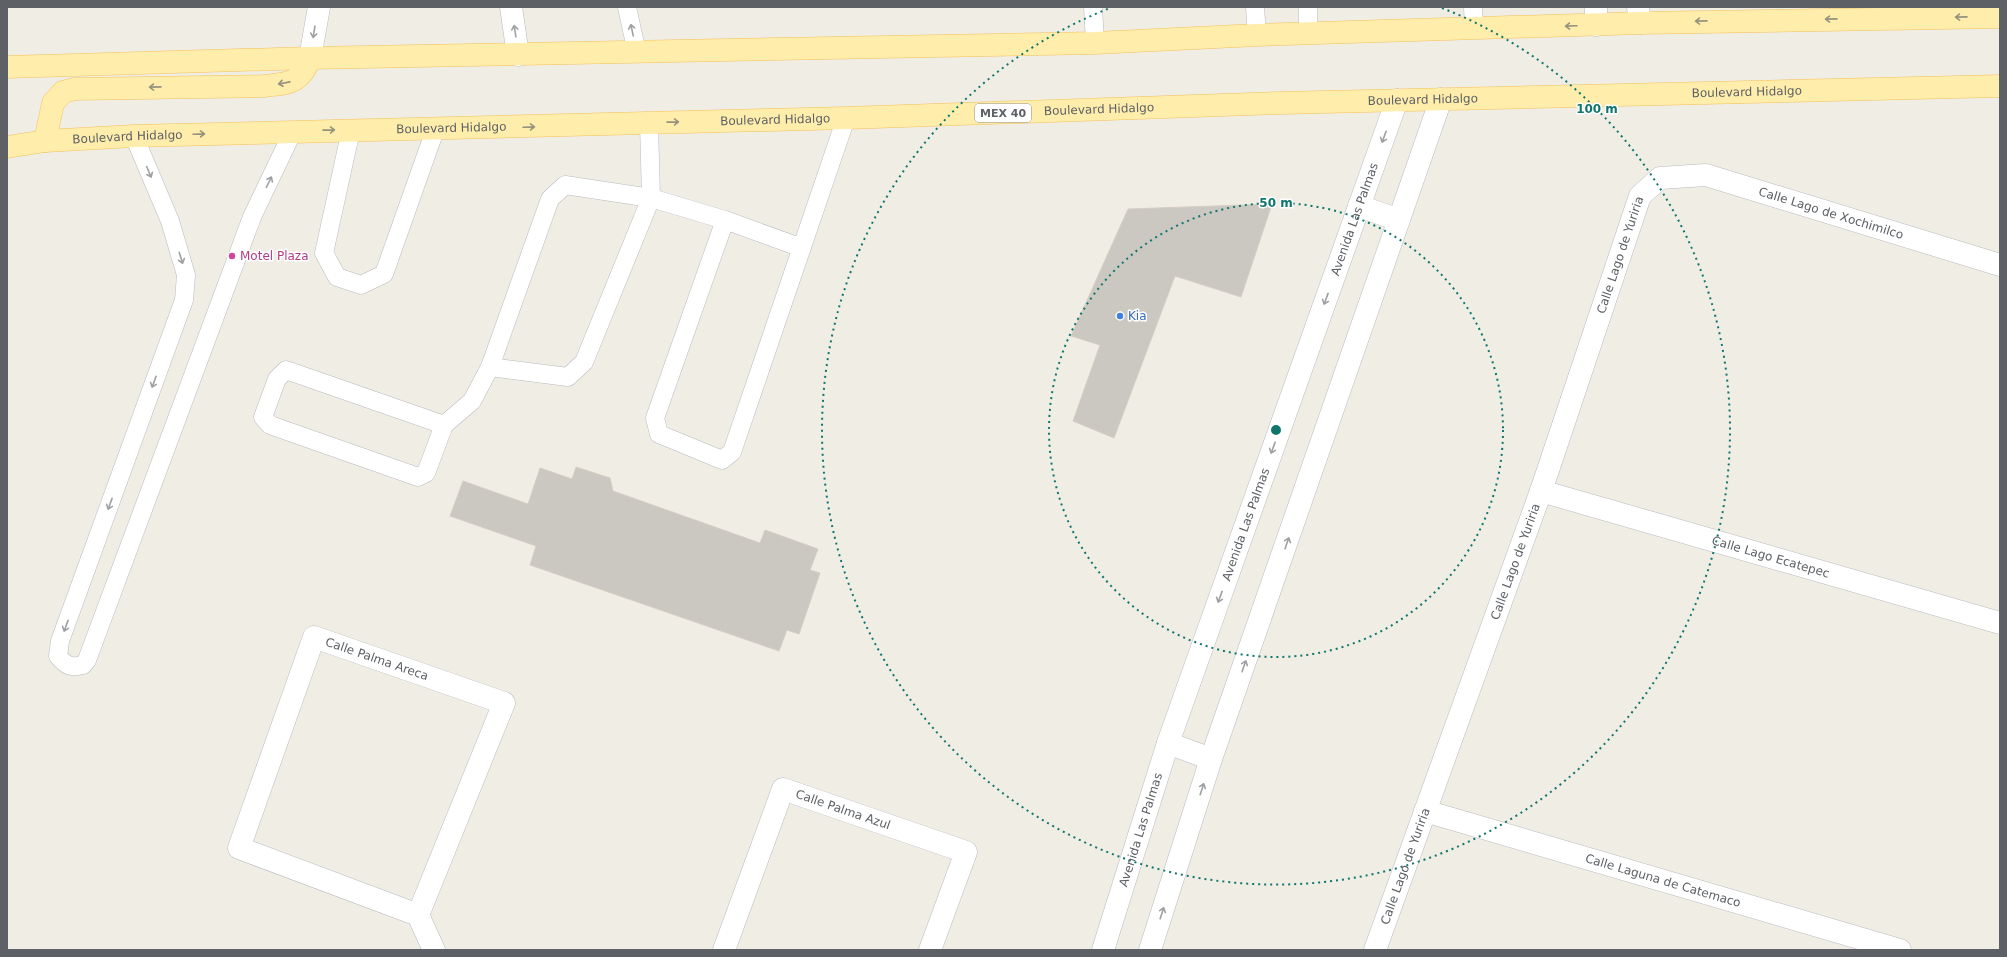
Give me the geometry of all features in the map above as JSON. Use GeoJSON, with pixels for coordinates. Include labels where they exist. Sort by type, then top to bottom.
{"type":"FeatureCollection","features":[{"type":"Feature","properties":{"kind":"main road"},"geometry":{"type":"LineString","coordinates":[[7,67],[310,58],[637,53],[1095,43],[1308,34],[1474,18],[1777,13],[2000,17]]}},
{"type":"Feature","properties":{"kind":"main road"},"geometry":{"type":"LineString","coordinates":[[45,141],[53,103],[63,92],[75,88],[256,86],[287,84],[297,79],[304,72],[310,58]]}},
{"type":"Feature","properties":{"kind":"main road","name":"Boulevard Hidalgo"},"geometry":{"type":"LineString","coordinates":[[7,147],[45,141],[134,136],[292,131],[435,130],[1397,100],[2000,86]]}},
{"type":"Feature","properties":{"kind":"street"},"geometry":{"type":"LineString","coordinates":[[310,58],[319,7]]}},
{"type":"Feature","properties":{"kind":"street"},"geometry":{"type":"LineString","coordinates":[[511,7],[518,54]]}},
{"type":"Feature","properties":{"kind":"street"},"geometry":{"type":"LineString","coordinates":[[1150,950],[1212,758],[1441,99]]}},
{"type":"Feature","properties":{"kind":"street","name":"Avenida Las Palmas"},"geometry":{"type":"LineString","coordinates":[[1103,950],[1168,743],[1397,100]]}},
{"type":"Feature","properties":{"kind":"street","name":"Calle Lago de Xochimilco"},"geometry":{"type":"LineString","coordinates":[[1660,178],[1706,175],[2000,266]]}},
{"type":"Feature","properties":{"kind":"street","name":"Calle Lago de Yuriria"},"geometry":{"type":"LineString","coordinates":[[1375,950],[1541,491],[1640,196],[1660,178]]}},
{"type":"Feature","properties":{"kind":"street"},"geometry":{"type":"LineString","coordinates":[[1360,206],[1399,220]]}},
{"type":"Feature","properties":{"kind":"street","name":"Calle Lago Ecatepec"},"geometry":{"type":"LineString","coordinates":[[1541,491],[2000,623]]}},
{"type":"Feature","properties":{"kind":"street","name":"Calle Palma Areca"},"geometry":{"type":"LineString","coordinates":[[314,637],[504,704],[418,915],[239,848],[314,637]]}},
{"type":"Feature","properties":{"kind":"street"},"geometry":{"type":"LineString","coordinates":[[1168,743],[1212,758]]}},
{"type":"Feature","properties":{"kind":"street","name":"Calle Palma Azul"},"geometry":{"type":"LineString","coordinates":[[724,950],[783,789],[966,852],[930,950]]}},
{"type":"Feature","properties":{"kind":"street","name":"Calle Laguna de Catemaco"},"geometry":{"type":"LineString","coordinates":[[1425,811],[1900,950]]}},
{"type":"Feature","properties":{"kind":"street"},"geometry":{"type":"LineString","coordinates":[[418,915],[434,950]]}},
{"type":"Feature","properties":{"kind":"lane"},"geometry":{"type":"LineString","coordinates":[[627,7],[637,53]]}},
{"type":"Feature","properties":{"kind":"lane"},"geometry":{"type":"LineString","coordinates":[[1093,7],[1095,43]]}},
{"type":"Feature","properties":{"kind":"lane"},"geometry":{"type":"LineString","coordinates":[[1255,7],[1257,35]]}},
{"type":"Feature","properties":{"kind":"lane"},"geometry":{"type":"LineString","coordinates":[[1308,7],[1308,34]]}},
{"type":"Feature","properties":{"kind":"lane"},"geometry":{"type":"LineString","coordinates":[[725,220],[655,418],[659,434],[722,460],[732,452],[846,118]]}},
{"type":"Feature","properties":{"kind":"lane"},"geometry":{"type":"LineString","coordinates":[[490,367],[568,377],[584,362],[651,198],[649,123]]}},
{"type":"Feature","properties":{"kind":"lane"},"geometry":{"type":"LineString","coordinates":[[351,130],[324,253],[337,277],[361,285],[384,274],[435,130]]}},
{"type":"Feature","properties":{"kind":"lane"},"geometry":{"type":"LineString","coordinates":[[134,136],[170,221],[186,276],[184,300],[60,641],[58,656],[65,664],[73,668],[83,665],[87,660],[252,217],[292,131]]}},
{"type":"Feature","properties":{"kind":"lane"},"geometry":{"type":"LineString","coordinates":[[444,425],[286,370],[277,379],[263,416],[270,425],[418,477],[426,473],[444,425],[472,401],[490,367],[550,199],[565,185],[651,198],[725,220],[802,248]]}},
{"type":"Feature","properties":{"kind":"building","name":"Kia"},"geometry":{"type":"Polygon","coordinates":[[[1272,204],[1241,297],[1175,276],[1114,438],[1073,421],[1100,345],[1071,336],[1128,209],[1272,204]]]}},
{"type":"Feature","properties":{"kind":"building"},"geometry":{"type":"Polygon","coordinates":[[[576,467],[610,478],[613,491],[760,543],[765,530],[818,549],[810,570],[820,573],[799,634],[787,630],[779,651],[530,565],[536,546],[450,516],[463,481],[528,504],[540,468],[572,479],[576,467]]]}},
{"type":"Feature","properties":{"kind":"place","name":"Motel Plaza"},"geometry":{"type":"Point","coordinates":[232,256]}},
{"type":"Feature","properties":{"kind":"place","name":"Kia"},"geometry":{"type":"Point","coordinates":[1120,316]}}]}
